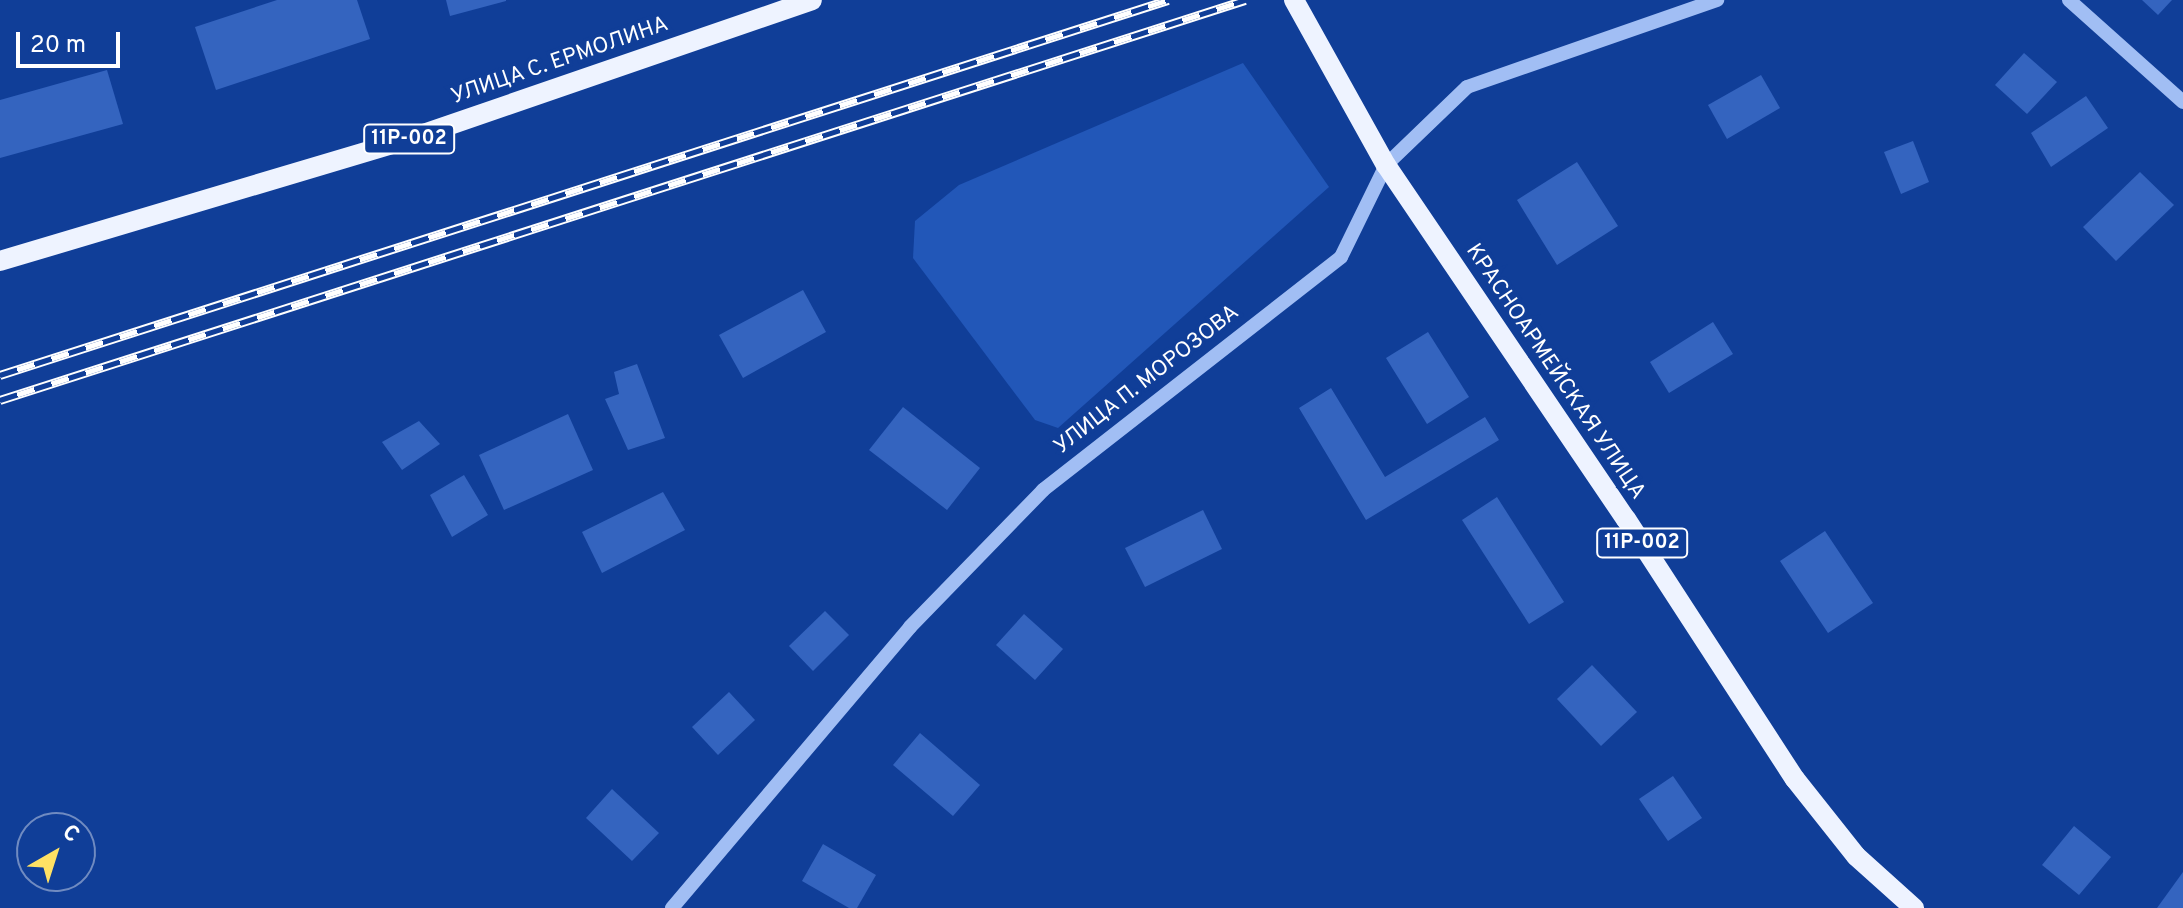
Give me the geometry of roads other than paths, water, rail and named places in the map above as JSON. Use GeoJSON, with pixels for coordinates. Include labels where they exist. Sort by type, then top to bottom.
{"type":"FeatureCollection","features":[{"type":"Feature","properties":{"kind":"main road","name":"УЛИЦА С. ЕРМОЛИНА"},"geometry":{"type":"LineString","coordinates":[[0,261],[409,139],[812,0]]}},
{"type":"Feature","properties":{"kind":"main road","name":"КРАСНОАРМЕЙСКАЯ УЛИЦА"},"geometry":{"type":"LineString","coordinates":[[1294,0],[1386,165],[1626,519],[1795,779],[1856,856],[1914,908]]}},
{"type":"Feature","properties":{"kind":"street","name":"УЛИЦА П. МОРОЗОВА"},"geometry":{"type":"LineString","coordinates":[[672,908],[910,627],[1043,490],[1341,257],[1386,165],[1467,87],[1717,0]]}},
{"type":"Feature","properties":{"kind":"street"},"geometry":{"type":"LineString","coordinates":[[2069,0],[2183,102]]}},
{"type":"Feature","properties":{"kind":"railway"},"geometry":{"type":"LineString","coordinates":[[0,375],[1168,0]]}},
{"type":"Feature","properties":{"kind":"railway"},"geometry":{"type":"LineString","coordinates":[[0,400],[1245,0]]}}]}
